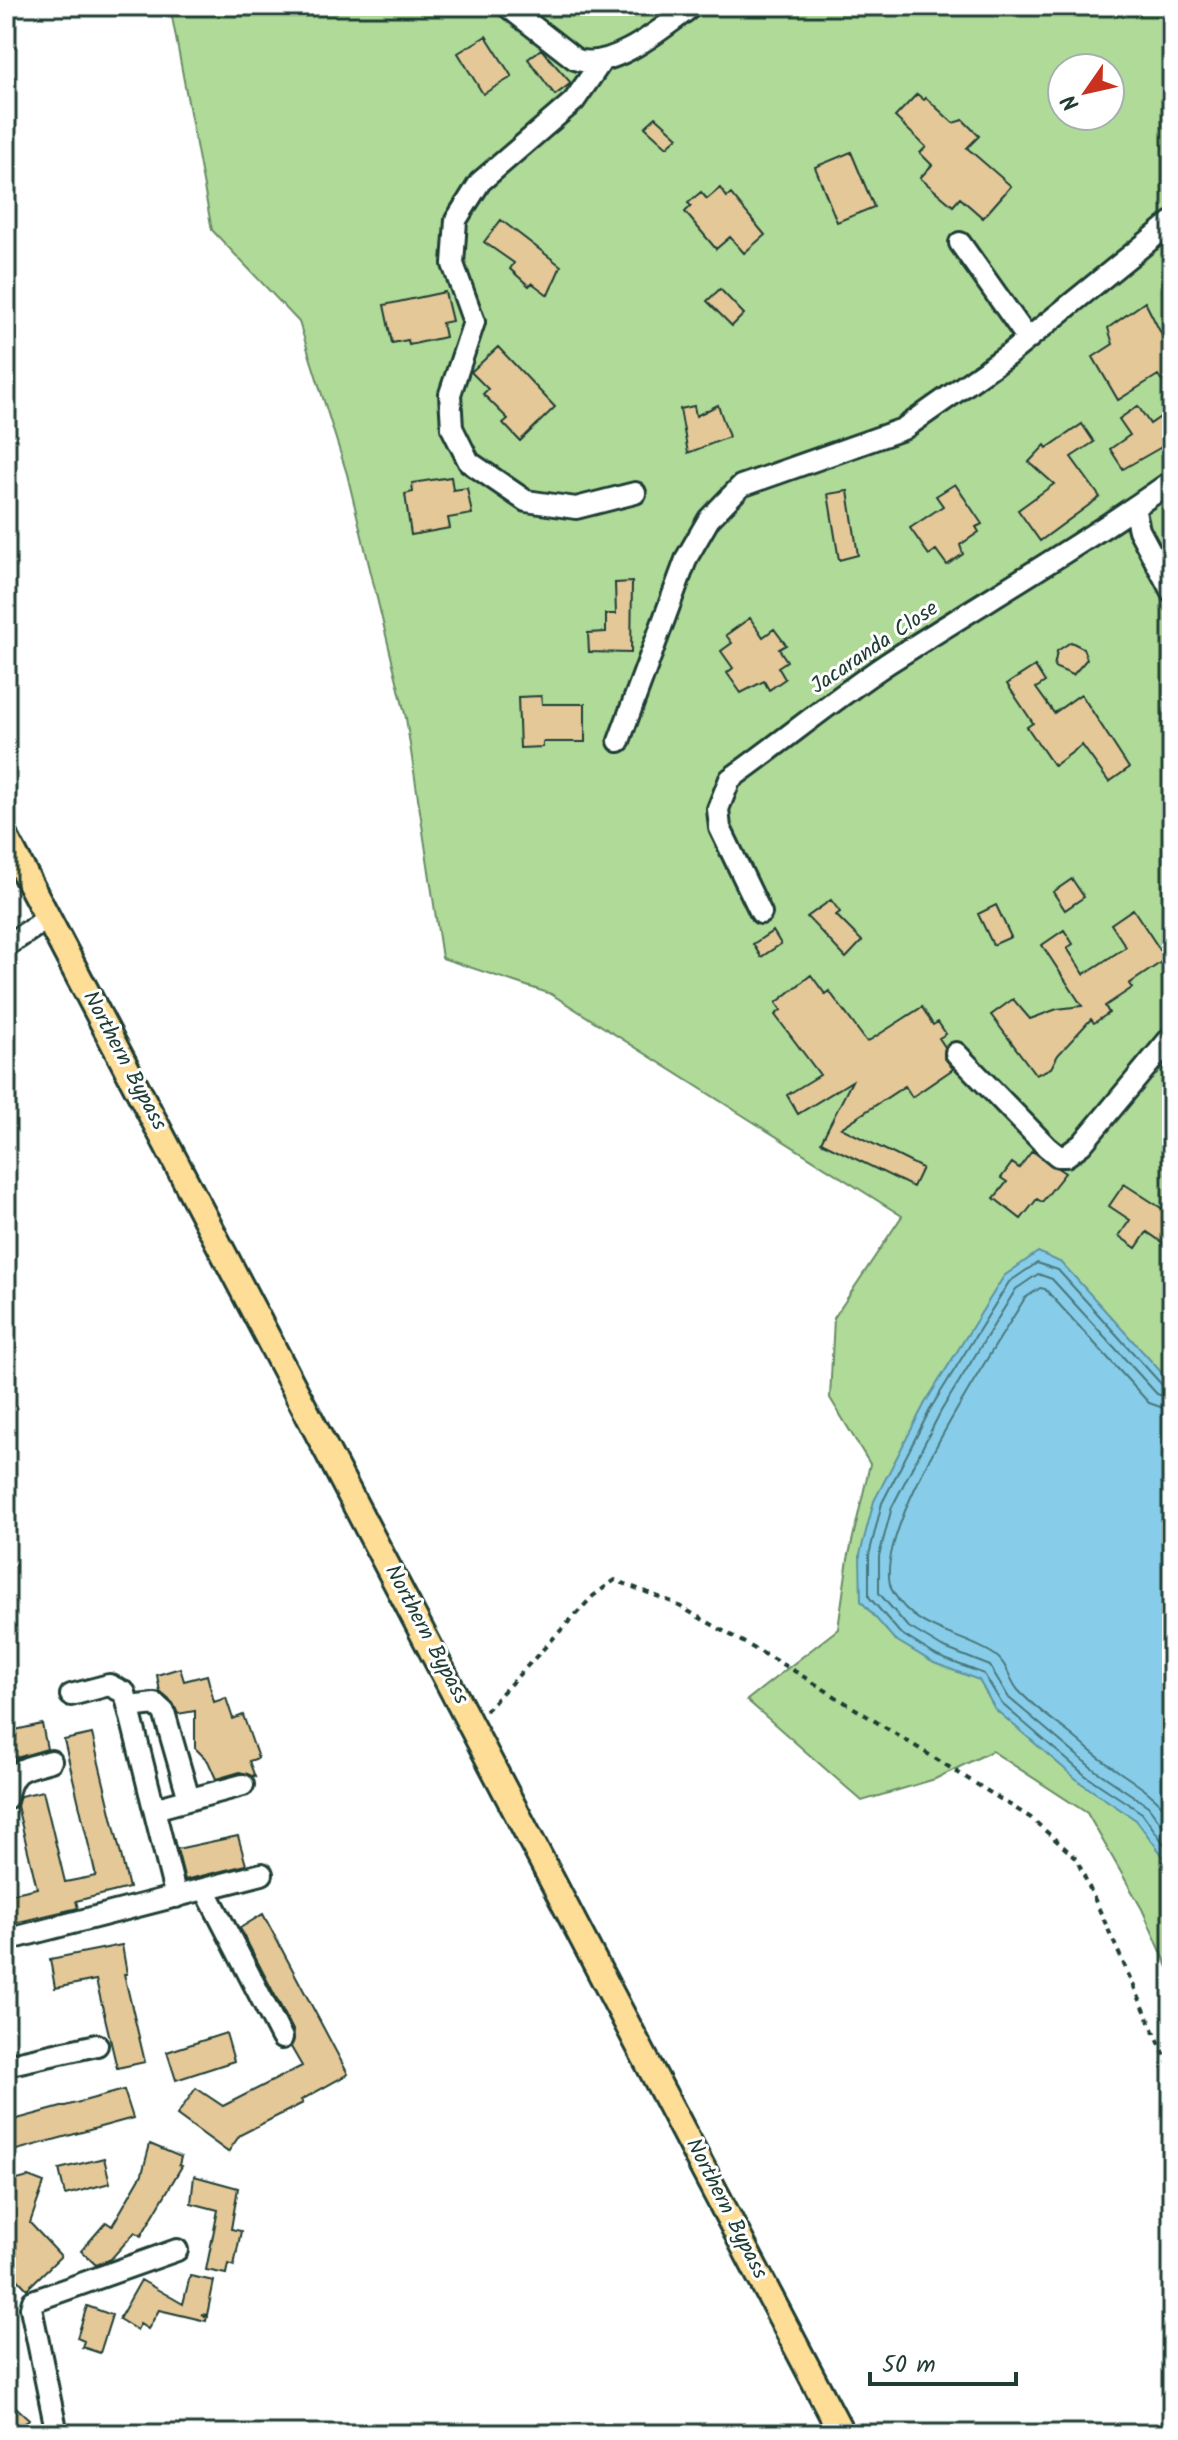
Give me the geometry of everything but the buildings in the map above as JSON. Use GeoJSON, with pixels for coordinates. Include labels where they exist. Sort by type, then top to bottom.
{"type":"FeatureCollection","features":[{"type":"Feature","properties":{"kind":"main road","name":"Northern Bypass"},"geometry":{"type":"LineString","coordinates":[[6,838],[842,2434]]}},
{"type":"Feature","properties":{"kind":"street"},"geometry":{"type":"LineString","coordinates":[[507,6],[575,59],[587,64],[601,62],[692,6]]}},
{"type":"Feature","properties":{"kind":"street"},"geometry":{"type":"LineString","coordinates":[[601,62],[574,101],[480,182],[456,220],[453,264],[474,322],[450,394],[452,428],[469,462],[526,501],[576,508],[635,493]]}},
{"type":"Feature","properties":{"kind":"street"},"geometry":{"type":"LineString","coordinates":[[619,741],[687,557],[709,519],[741,486],[903,429],[1028,339],[1172,222]]}},
{"type":"Feature","properties":{"kind":"street"},"geometry":{"type":"LineString","coordinates":[[960,243],[1028,339]]}},
{"type":"Feature","properties":{"kind":"street","name":"Jacaranda Close"},"geometry":{"type":"LineString","coordinates":[[761,913],[720,828],[718,809],[730,779],[886,665],[1172,481]]}},
{"type":"Feature","properties":{"kind":"street"},"geometry":{"type":"LineString","coordinates":[[1134,508],[1139,530],[1172,592]]}},
{"type":"Feature","properties":{"kind":"street"},"geometry":{"type":"LineString","coordinates":[[6,946],[48,918]]}},
{"type":"Feature","properties":{"kind":"street"},"geometry":{"type":"LineString","coordinates":[[956,1053],[1047,1147],[1058,1156],[1066,1156],[1082,1144],[1172,1036]]}},
{"type":"Feature","properties":{"kind":"street"},"geometry":{"type":"LineString","coordinates":[[71,1695],[109,1685],[125,1693],[176,1897]]}},
{"type":"Feature","properties":{"kind":"street"},"geometry":{"type":"LineString","coordinates":[[129,1707],[155,1704],[164,1712],[189,1799]]}},
{"type":"Feature","properties":{"kind":"street"},"geometry":{"type":"LineString","coordinates":[[6,1799],[12,1776],[51,1761]]}},
{"type":"Feature","properties":{"kind":"street"},"geometry":{"type":"LineString","coordinates":[[154,1809],[243,1785]]}},
{"type":"Feature","properties":{"kind":"street"},"geometry":{"type":"LineString","coordinates":[[7,1937],[262,1874]]}},
{"type":"Feature","properties":{"kind":"street"},"geometry":{"type":"LineString","coordinates":[[205,1889],[282,2038]]}},
{"type":"Feature","properties":{"kind":"street"},"geometry":{"type":"LineString","coordinates":[[6,2065],[97,2045]]}},
{"type":"Feature","properties":{"kind":"street"},"geometry":{"type":"LineString","coordinates":[[57,2434],[31,2308],[33,2301],[177,2250]]}},
{"type":"Feature","properties":{"kind":"path"},"geometry":{"type":"LineString","coordinates":[[472,1724],[593,1596],[615,1580],[672,1602],[796,1672],[1031,1818],[1076,1858],[1172,2071]]}},
{"type":"Feature","properties":{"kind":"green space"},"geometry":{"type":"Polygon","coordinates":[[[170,6],[1172,6],[1172,1976],[1142,1909],[1087,1813],[992,1751],[935,1779],[862,1801],[747,1700],[838,1629],[848,1559],[870,1464],[830,1398],[834,1318],[902,1216],[551,994],[442,958],[406,718],[347,474],[299,322],[212,230],[170,6]]]}},
{"type":"Feature","properties":{"kind":"water"},"geometry":{"type":"Polygon","coordinates":[[[1038,1252],[1062,1263],[1172,1384],[1172,1868],[1136,1820],[1081,1783],[995,1709],[979,1680],[934,1663],[894,1639],[861,1601],[860,1554],[874,1501],[925,1403],[1004,1276],[1038,1252]]]}}]}
